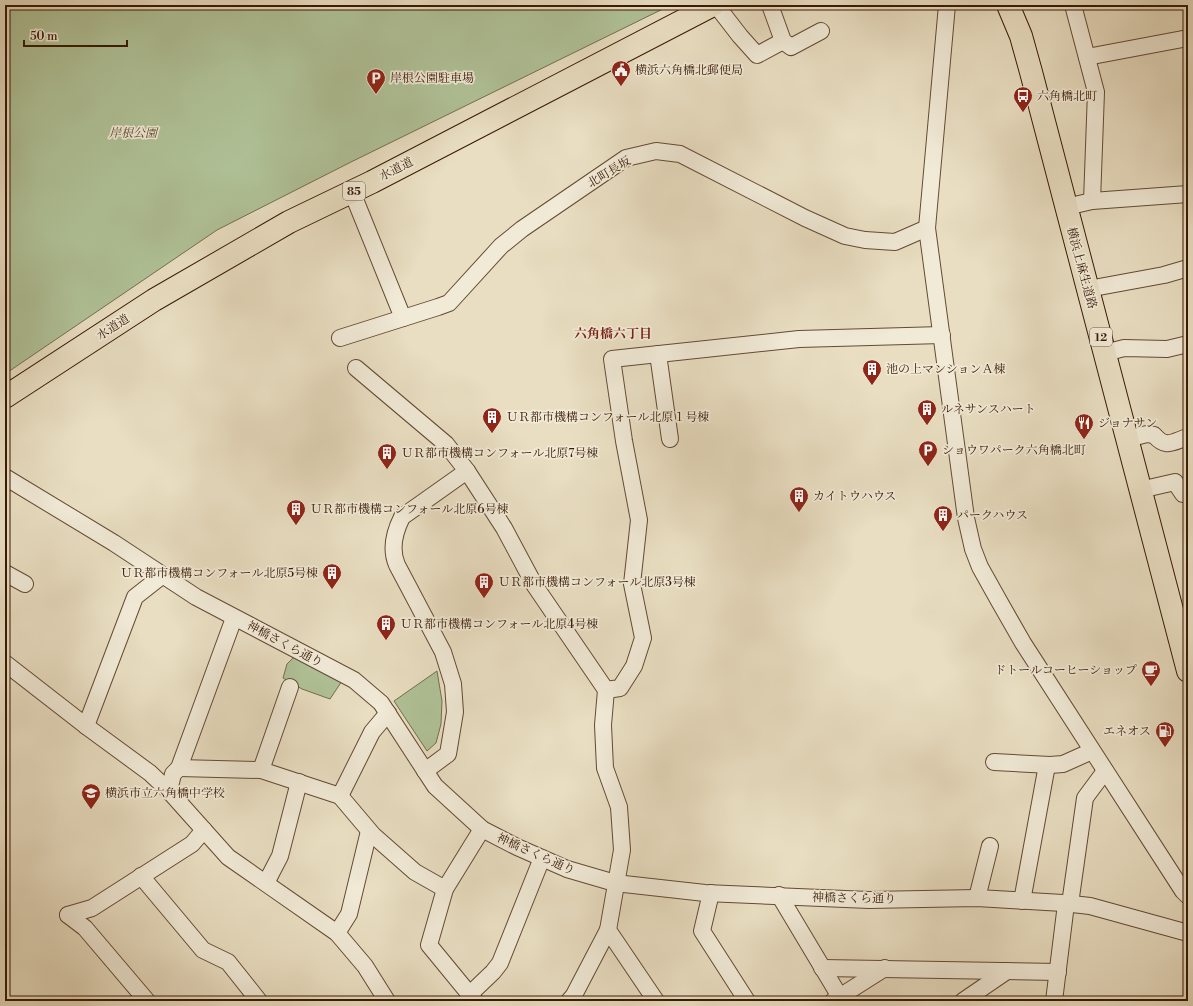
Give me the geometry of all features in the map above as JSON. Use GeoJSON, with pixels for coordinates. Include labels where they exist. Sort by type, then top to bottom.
{"type":"FeatureCollection","features":[{"type":"Feature","properties":{"kind":"main road","name":"水道道"},"geometry":{"type":"LineString","coordinates":[[5,397],[154,300],[290,222],[352,192],[713,5]]}},
{"type":"Feature","properties":{"kind":"main road","name":"横浜上麻生道路"},"geometry":{"type":"LineString","coordinates":[[1008,5],[1021,36],[1188,671]]}},
{"type":"Feature","properties":{"kind":"street"},"geometry":{"type":"LineString","coordinates":[[716,5],[757,55],[784,41]]}},
{"type":"Feature","properties":{"kind":"street"},"geometry":{"type":"LineString","coordinates":[[770,5],[784,41],[791,47],[821,31]]}},
{"type":"Feature","properties":{"kind":"street"},"geometry":{"type":"LineString","coordinates":[[947,5],[927,228],[966,518],[973,548],[980,567],[1024,643],[1092,751],[1183,891],[1188,896]]}},
{"type":"Feature","properties":{"kind":"street"},"geometry":{"type":"LineString","coordinates":[[1073,5],[1096,92],[1093,140],[1092,201]]}},
{"type":"Feature","properties":{"kind":"street"},"geometry":{"type":"LineString","coordinates":[[1087,58],[1188,38]]}},
{"type":"Feature","properties":{"kind":"street","name":"北町長坂"},"geometry":{"type":"LineString","coordinates":[[340,338],[449,303],[501,246],[522,229],[626,158],[656,151],[680,154],[805,218],[846,236],[865,240],[895,242],[927,228]]}},
{"type":"Feature","properties":{"kind":"street"},"geometry":{"type":"LineString","coordinates":[[352,192],[403,318]]}},
{"type":"Feature","properties":{"kind":"street"},"geometry":{"type":"LineString","coordinates":[[1066,207],[1092,201],[1188,194]]}},
{"type":"Feature","properties":{"kind":"street"},"geometry":{"type":"LineString","coordinates":[[1088,289],[1164,275],[1188,268]]}},
{"type":"Feature","properties":{"kind":"street"},"geometry":{"type":"LineString","coordinates":[[606,690],[620,688],[634,666],[644,638],[632,584],[639,520],[624,440],[612,359],[799,339],[942,335]]}},
{"type":"Feature","properties":{"kind":"street"},"geometry":{"type":"LineString","coordinates":[[1105,353],[1124,348],[1167,349],[1188,344]]}},
{"type":"Feature","properties":{"kind":"street"},"geometry":{"type":"LineString","coordinates":[[658,354],[670,439]]}},
{"type":"Feature","properties":{"kind":"street"},"geometry":{"type":"LineString","coordinates":[[356,368],[437,435],[467,471],[504,528],[535,586],[606,690],[603,725],[605,768],[619,807],[622,850],[615,883],[608,930],[574,995],[569,1001]]}},
{"type":"Feature","properties":{"kind":"street"},"geometry":{"type":"LineString","coordinates":[[1127,439],[1147,434],[1154,435],[1160,442],[1167,444],[1188,437]]}},
{"type":"Feature","properties":{"kind":"street"},"geometry":{"type":"LineString","coordinates":[[425,770],[448,754],[455,712],[453,684],[443,652],[397,565],[394,557],[393,546],[397,529],[402,517],[467,471]]}},
{"type":"Feature","properties":{"kind":"street","name":"神橋さくら通り"},"geometry":{"type":"LineString","coordinates":[[6,480],[114,543],[196,597],[354,680],[381,703],[435,786],[482,829],[567,869],[615,883],[711,893],[869,900],[978,898],[1090,906],[1188,933]]}},
{"type":"Feature","properties":{"kind":"street"},"geometry":{"type":"LineString","coordinates":[[1140,490],[1175,482],[1183,494],[1188,495]]}},
{"type":"Feature","properties":{"kind":"street"},"geometry":{"type":"LineString","coordinates":[[5,573],[25,584]]}},
{"type":"Feature","properties":{"kind":"street"},"geometry":{"type":"LineString","coordinates":[[86,726],[135,597],[163,575]]}},
{"type":"Feature","properties":{"kind":"street"},"geometry":{"type":"LineString","coordinates":[[169,791],[173,774],[179,768],[234,618]]}},
{"type":"Feature","properties":{"kind":"street"},"geometry":{"type":"LineString","coordinates":[[5,663],[150,774],[169,791],[228,857],[337,933],[365,966],[387,1001]]}},
{"type":"Feature","properties":{"kind":"street"},"geometry":{"type":"LineString","coordinates":[[260,770],[290,687]]}},
{"type":"Feature","properties":{"kind":"street"},"geometry":{"type":"LineString","coordinates":[[340,796],[372,732],[388,713]]}},
{"type":"Feature","properties":{"kind":"street"},"geometry":{"type":"LineString","coordinates":[[994,762],[1048,765],[1063,764],[1092,751]]}},
{"type":"Feature","properties":{"kind":"street"},"geometry":{"type":"LineString","coordinates":[[1022,901],[1048,765]]}},
{"type":"Feature","properties":{"kind":"street"},"geometry":{"type":"LineString","coordinates":[[179,768],[260,770],[340,796],[369,831],[415,872],[445,889]]}},
{"type":"Feature","properties":{"kind":"street"},"geometry":{"type":"LineString","coordinates":[[1054,1001],[1085,798],[1105,771]]}},
{"type":"Feature","properties":{"kind":"street"},"geometry":{"type":"LineString","coordinates":[[266,883],[280,856],[298,782]]}},
{"type":"Feature","properties":{"kind":"street"},"geometry":{"type":"LineString","coordinates":[[482,829],[445,889],[429,944],[472,997],[500,963],[542,858]]}},
{"type":"Feature","properties":{"kind":"street"},"geometry":{"type":"LineString","coordinates":[[147,1001],[85,928],[68,915],[92,908],[192,844],[204,830]]}},
{"type":"Feature","properties":{"kind":"street"},"geometry":{"type":"LineString","coordinates":[[337,933],[349,914],[369,831]]}},
{"type":"Feature","properties":{"kind":"street"},"geometry":{"type":"LineString","coordinates":[[978,898],[990,846]]}},
{"type":"Feature","properties":{"kind":"street"},"geometry":{"type":"LineString","coordinates":[[141,876],[203,950],[228,962],[259,1001]]}},
{"type":"Feature","properties":{"kind":"street"},"geometry":{"type":"LineString","coordinates":[[711,893],[702,931],[747,1001]]}},
{"type":"Feature","properties":{"kind":"street"},"geometry":{"type":"LineString","coordinates":[[779,896],[822,968],[836,999],[884,968]]}},
{"type":"Feature","properties":{"kind":"street"},"geometry":{"type":"LineString","coordinates":[[608,930],[656,1001]]}},
{"type":"Feature","properties":{"kind":"street"},"geometry":{"type":"LineString","coordinates":[[822,968],[1058,972]]}},
{"type":"Feature","properties":{"kind":"street"},"geometry":{"type":"LineString","coordinates":[[963,1001],[1007,971]]}},
{"type":"Feature","properties":{"kind":"green space","name":"岸根公園"},"geometry":{"type":"Polygon","coordinates":[[[5,5],[671,5],[351,162],[217,230],[5,374],[5,5]]]}},
{"type":"Feature","properties":{"kind":"green space"},"geometry":{"type":"Polygon","coordinates":[[[296,655],[342,681],[330,699],[302,689],[283,678],[287,664],[296,655]]]}},
{"type":"Feature","properties":{"kind":"green space"},"geometry":{"type":"Polygon","coordinates":[[[437,671],[442,701],[441,724],[436,743],[427,751],[394,701],[437,671]]]}},
{"type":"Feature","properties":{"kind":"place","name":"横浜六角橋北郵便局"},"geometry":{"type":"Point","coordinates":[621,87]}},
{"type":"Feature","properties":{"kind":"place","name":"岸根公園駐車場"},"geometry":{"type":"Point","coordinates":[376,95]}},
{"type":"Feature","properties":{"kind":"place","name":"六角橋北町"},"geometry":{"type":"Point","coordinates":[1023,113]}},
{"type":"Feature","properties":{"kind":"place","name":"池の上マンションＡ棟"},"geometry":{"type":"Point","coordinates":[872,386]}},
{"type":"Feature","properties":{"kind":"place","name":"ルネサンスハート"},"geometry":{"type":"Point","coordinates":[927,426]}},
{"type":"Feature","properties":{"kind":"place","name":"ＵＲ都市機構コンフォール北原１号棟"},"geometry":{"type":"Point","coordinates":[492,434]}},
{"type":"Feature","properties":{"kind":"place","name":"ジョナサン"},"geometry":{"type":"Point","coordinates":[1084,440]}},
{"type":"Feature","properties":{"kind":"place","name":"ショウワパーク六角橋北町"},"geometry":{"type":"Point","coordinates":[928,467]}},
{"type":"Feature","properties":{"kind":"place","name":"ＵＲ都市機構コンフォール北原7号棟"},"geometry":{"type":"Point","coordinates":[387,470]}},
{"type":"Feature","properties":{"kind":"place","name":"カイトウハウス"},"geometry":{"type":"Point","coordinates":[799,513]}},
{"type":"Feature","properties":{"kind":"place","name":"ＵＲ都市機構コンフォール北原6号棟"},"geometry":{"type":"Point","coordinates":[296,526]}},
{"type":"Feature","properties":{"kind":"place","name":"パークハウス"},"geometry":{"type":"Point","coordinates":[943,532]}},
{"type":"Feature","properties":{"kind":"place","name":"ＵＲ都市機構コンフォール北原5号棟"},"geometry":{"type":"Point","coordinates":[332,590]}},
{"type":"Feature","properties":{"kind":"place","name":"ＵＲ都市機構コンフォール北原3号棟"},"geometry":{"type":"Point","coordinates":[484,599]}},
{"type":"Feature","properties":{"kind":"place","name":"ＵＲ都市機構コンフォール北原4号棟"},"geometry":{"type":"Point","coordinates":[386,641]}},
{"type":"Feature","properties":{"kind":"place","name":"ドトールコーヒーショップ"},"geometry":{"type":"Point","coordinates":[1151,687]}},
{"type":"Feature","properties":{"kind":"place","name":"エネオス"},"geometry":{"type":"Point","coordinates":[1165,748]}},
{"type":"Feature","properties":{"kind":"place","name":"横浜市立六角橋中学校"},"geometry":{"type":"Point","coordinates":[91,810]}},
{"type":"Feature","properties":{"kind":"district","name":"六角橋六丁目"},"geometry":{"type":"Point","coordinates":[613,333]}}]}
